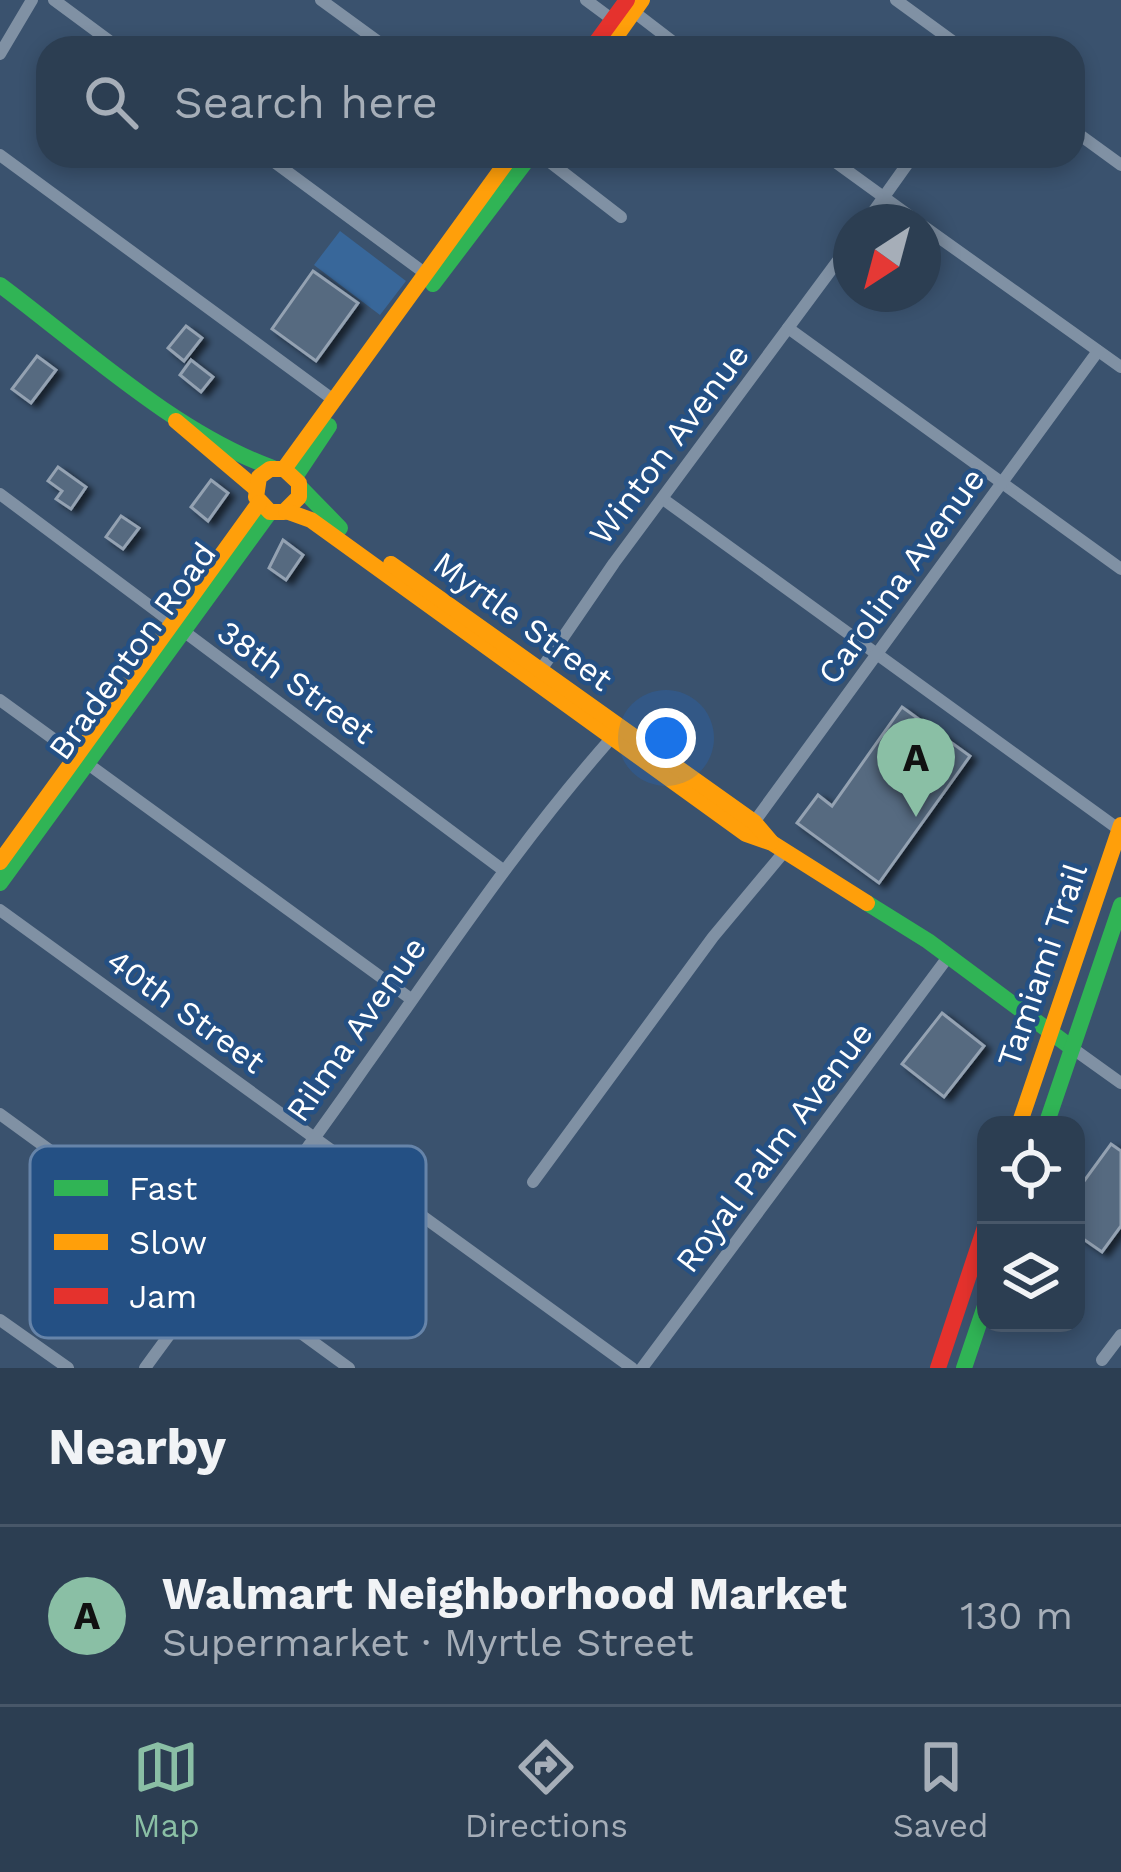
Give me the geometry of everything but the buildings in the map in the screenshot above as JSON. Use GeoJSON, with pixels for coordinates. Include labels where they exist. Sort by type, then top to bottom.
{"type":"FeatureCollection","features":[{"type":"Feature","properties":{"kind":"street"},"geometry":{"type":"LineString","coordinates":[[0,54],[32,0]]}},
{"type":"Feature","properties":{"kind":"street"},"geometry":{"type":"LineString","coordinates":[[54,0],[103,36]]}},
{"type":"Feature","properties":{"kind":"street"},"geometry":{"type":"LineString","coordinates":[[320,0],[370,36]]}},
{"type":"Feature","properties":{"kind":"street"},"geometry":{"type":"LineString","coordinates":[[586,0],[613,20]]}},
{"type":"Feature","properties":{"kind":"street"},"geometry":{"type":"LineString","coordinates":[[896,0],[946,36]]}},
{"type":"Feature","properties":{"kind":"street"},"geometry":{"type":"LineString","coordinates":[[601,36],[634,4]]}},
{"type":"Feature","properties":{"kind":"street"},"geometry":{"type":"LineString","coordinates":[[615,36],[634,4]]}},
{"type":"Feature","properties":{"kind":"street"},"geometry":{"type":"LineString","coordinates":[[634,4],[668,36]]}},
{"type":"Feature","properties":{"kind":"street"},"geometry":{"type":"LineString","coordinates":[[1085,139],[1121,165]]}},
{"type":"Feature","properties":{"kind":"street"},"geometry":{"type":"LineString","coordinates":[[0,155],[335,400]]}},
{"type":"Feature","properties":{"kind":"street"},"geometry":{"type":"LineString","coordinates":[[282,168],[426,274]]}},
{"type":"Feature","properties":{"kind":"street","name":"Bradenton Road"},"geometry":{"type":"LineString","coordinates":[[267,503],[296,504],[288,475],[335,400],[502,168]]}},
{"type":"Feature","properties":{"kind":"street","name":"Bradenton Road"},"geometry":{"type":"LineString","coordinates":[[267,503],[259,477],[288,475],[521,168]]}},
{"type":"Feature","properties":{"kind":"street"},"geometry":{"type":"LineString","coordinates":[[557,168],[621,218]]}},
{"type":"Feature","properties":{"kind":"street"},"geometry":{"type":"LineString","coordinates":[[843,168],[892,204]]}},
{"type":"Feature","properties":{"kind":"street"},"geometry":{"type":"LineString","coordinates":[[880,204],[905,168]]}},
{"type":"Feature","properties":{"kind":"street"},"geometry":{"type":"LineString","coordinates":[[941,239],[1121,367]]}},
{"type":"Feature","properties":{"kind":"street","name":"Winton Avenue"},"geometry":{"type":"LineString","coordinates":[[537,675],[833,267]]}},
{"type":"Feature","properties":{"kind":"street","name":"Myrtle Street"},"geometry":{"type":"LineString","coordinates":[[0,285],[168,411],[248,459],[288,475],[328,520],[616,733],[778,847],[948,957],[1121,1083]]}},
{"type":"Feature","properties":{"kind":"street"},"geometry":{"type":"LineString","coordinates":[[788,328],[1121,569]]}},
{"type":"Feature","properties":{"kind":"street","name":"Carolina Avenue"},"geometry":{"type":"LineString","coordinates":[[750,828],[1098,351]]}},
{"type":"Feature","properties":{"kind":"street","name":"Myrtle Street"},"geometry":{"type":"LineString","coordinates":[[168,411],[194,440],[239,471],[267,503],[311,520],[537,675]]}},
{"type":"Feature","properties":{"kind":"street","name":"38th Street"},"geometry":{"type":"LineString","coordinates":[[0,494],[503,869]]}},
{"type":"Feature","properties":{"kind":"street"},"geometry":{"type":"LineString","coordinates":[[663,499],[1120,828]]}},
{"type":"Feature","properties":{"kind":"street","name":"Bradenton Road"},"geometry":{"type":"LineString","coordinates":[[0,883],[267,503]]}},
{"type":"Feature","properties":{"kind":"street"},"geometry":{"type":"LineString","coordinates":[[0,700],[411,999]]}},
{"type":"Feature","properties":{"kind":"street","name":"Rilma Avenue"},"geometry":{"type":"LineString","coordinates":[[307,1146],[503,869],[616,733]]}},
{"type":"Feature","properties":{"kind":"street","name":"Bradenton Road"},"geometry":{"type":"LineString","coordinates":[[0,862],[83,760]]}},
{"type":"Feature","properties":{"kind":"street","name":"Tamiami Trail"},"geometry":{"type":"LineString","coordinates":[[1022,1116],[1120,828]]}},
{"type":"Feature","properties":{"kind":"street"},"geometry":{"type":"LineString","coordinates":[[533,1182],[778,847]]}},
{"type":"Feature","properties":{"kind":"street","name":"Tamiami Trail"},"geometry":{"type":"LineString","coordinates":[[1049,1116],[1121,904]]}},
{"type":"Feature","properties":{"kind":"street","name":"40th Street"},"geometry":{"type":"LineString","coordinates":[[0,910],[326,1146]]}},
{"type":"Feature","properties":{"kind":"street","name":"Royal Palm Avenue"},"geometry":{"type":"LineString","coordinates":[[642,1368],[948,957]]}},
{"type":"Feature","properties":{"kind":"street"},"geometry":{"type":"LineString","coordinates":[[0,1114],[44,1146]]}},
{"type":"Feature","properties":{"kind":"street","name":"40th Street"},"geometry":{"type":"LineString","coordinates":[[426,1218],[632,1368]]}},
{"type":"Feature","properties":{"kind":"street"},"geometry":{"type":"LineString","coordinates":[[938,1368],[977,1251]]}},
{"type":"Feature","properties":{"kind":"street"},"geometry":{"type":"LineString","coordinates":[[0,1320],[68,1368]]}},
{"type":"Feature","properties":{"kind":"street"},"geometry":{"type":"LineString","coordinates":[[964,1368],[977,1330]]}},
{"type":"Feature","properties":{"kind":"street"},"geometry":{"type":"LineString","coordinates":[[1102,1360],[1121,1335]]}},
{"type":"Feature","properties":{"kind":"street","name":"Rilma Avenue"},"geometry":{"type":"LineString","coordinates":[[145,1368],[167,1338]]}},
{"type":"Feature","properties":{"kind":"street"},"geometry":{"type":"LineString","coordinates":[[308,1338],[349,1368]]}},
{"type":"Feature","properties":{"kind":"shaded area"},"geometry":{"type":"Polygon","coordinates":[[[340,231],[406,281],[380,315],[314,265],[340,231]]]}},
{"type":"Feature","properties":{"kind":"traffic: fast"},"geometry":{"type":"LineString","coordinates":[[433,284],[521,168]]}},
{"type":"Feature","properties":{"kind":"traffic: fast"},"geometry":{"type":"LineString","coordinates":[[0,285],[165,411],[273,468]]}},
{"type":"Feature","properties":{"kind":"traffic: fast"},"geometry":{"type":"LineString","coordinates":[[295,477],[329,426]]}},
{"type":"Feature","properties":{"kind":"traffic: fast"},"geometry":{"type":"LineString","coordinates":[[300,487],[340,528]]}},
{"type":"Feature","properties":{"kind":"traffic: fast"},"geometry":{"type":"LineString","coordinates":[[0,883],[270,512]]}},
{"type":"Feature","properties":{"kind":"traffic: fast"},"geometry":{"type":"LineString","coordinates":[[867,903],[928,941],[1072,1048]]}},
{"type":"Feature","properties":{"kind":"traffic: fast"},"geometry":{"type":"LineString","coordinates":[[1049,1116],[1121,905]]}},
{"type":"Feature","properties":{"kind":"traffic: fast"},"geometry":{"type":"LineString","coordinates":[[964,1368],[977,1330]]}},
{"type":"Feature","properties":{"kind":"traffic: slow"},"geometry":{"type":"LineString","coordinates":[[616,36],[642,0]]}},
{"type":"Feature","properties":{"kind":"traffic: slow"},"geometry":{"type":"LineString","coordinates":[[284,469],[502,168]]}},
{"type":"Feature","properties":{"kind":"traffic: slow"},"geometry":{"type":"LineString","coordinates":[[176,421],[255,488]]}},
{"type":"Feature","properties":{"kind":"traffic: slow"},"geometry":{"type":"LineString","coordinates":[[270,469],[284,469],[299,483],[299,497],[284,512],[270,512],[256,497],[259,477],[270,469]]}},
{"type":"Feature","properties":{"kind":"traffic: slow"},"geometry":{"type":"LineString","coordinates":[[0,862],[259,503]]}},
{"type":"Feature","properties":{"kind":"traffic: slow"},"geometry":{"type":"LineString","coordinates":[[286,511],[311,520],[746,834],[772,843],[867,903]]}},
{"type":"Feature","properties":{"kind":"traffic: slow"},"geometry":{"type":"LineString","coordinates":[[391,564],[754,822],[771,842]]}},
{"type":"Feature","properties":{"kind":"traffic: slow"},"geometry":{"type":"LineString","coordinates":[[1022,1116],[1121,825]]}},
{"type":"Feature","properties":{"kind":"traffic: jam"},"geometry":{"type":"LineString","coordinates":[[601,36],[627,0]]}},
{"type":"Feature","properties":{"kind":"traffic: jam"},"geometry":{"type":"LineString","coordinates":[[938,1368],[977,1251]]}},
{"type":"Feature","properties":{"kind":"place","name":"Walmart Neighborhood Market"},"geometry":{"type":"Point","coordinates":[916,817]}}]}
